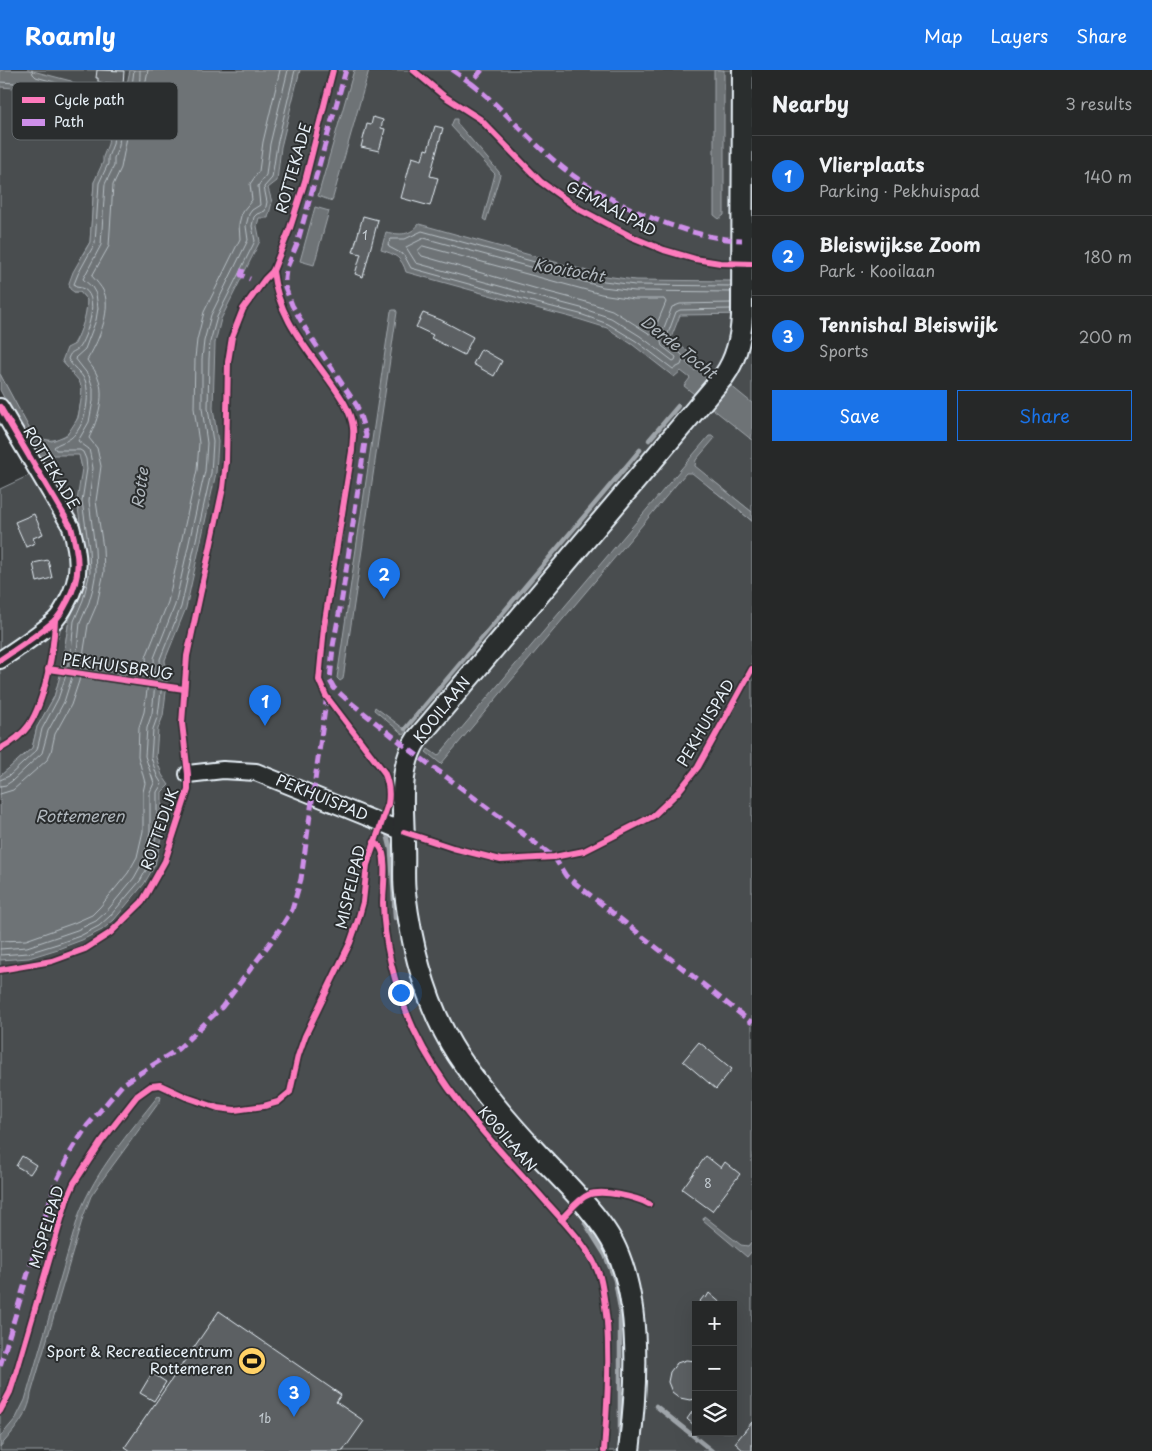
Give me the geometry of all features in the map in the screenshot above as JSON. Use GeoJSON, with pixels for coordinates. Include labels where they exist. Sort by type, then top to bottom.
{"type":"FeatureCollection","features":[{"type":"Feature","properties":{"kind":"street","name":"KOOILAAN"},"geometry":{"type":"LineString","coordinates":[[629,1451],[635,1369],[634,1316],[626,1272],[615,1246],[600,1224],[505,1118],[456,1052],[442,1027],[429,998],[416,960],[405,892],[404,777],[410,750],[417,739],[724,376],[732,364],[741,336],[742,316],[743,70]]}},
{"type":"Feature","properties":{"kind":"street","name":"ROTTEKADE"},"geometry":{"type":"LineString","coordinates":[[0,407],[71,527],[77,547],[79,564],[71,594],[55,620],[0,660]]}},
{"type":"Feature","properties":{"kind":"street","name":"PEKHUISPAD"},"geometry":{"type":"LineString","coordinates":[[188,774],[223,770],[256,772],[404,832]]}},
{"type":"Feature","properties":{"kind":"shaded area"},"geometry":{"type":"Polygon","coordinates":[[[0,70],[162,70],[155,82],[12,82],[12,140],[120,140],[94,182],[90,242],[82,255],[74,292],[80,292],[87,300],[85,317],[76,340],[62,361],[80,382],[82,391],[77,418],[69,432],[65,436],[53,440],[33,437],[0,374],[0,70]]]}},
{"type":"Feature","properties":{"kind":"shaded area"},"geometry":{"type":"Polygon","coordinates":[[[276,70],[752,70],[752,434],[749,438],[752,440],[752,512],[712,480],[707,485],[752,521],[752,1451],[0,1451],[0,931],[192,342],[276,70]]]}},
{"type":"Feature","properties":{"kind":"shaded area"},"geometry":{"type":"Polygon","coordinates":[[[79,454],[82,468],[81,523],[85,571],[79,598],[69,620],[60,676],[54,697],[37,727],[32,748],[0,776],[0,667],[46,635],[58,639],[61,626],[71,608],[82,573],[34,455],[79,454]]]}},
{"type":"Feature","properties":{"kind":"shaded area"},"geometry":{"type":"Polygon","coordinates":[[[32,474],[64,524],[63,534],[69,535],[75,567],[57,608],[28,633],[26,631],[0,652],[0,489],[32,474]]]}},
{"type":"Feature","properties":{"kind":"water"},"geometry":{"type":"Polygon","coordinates":[[[0,70],[29,70],[72,82],[12,82],[12,88],[0,87],[0,70]]]}},
{"type":"Feature","properties":{"kind":"water"},"geometry":{"type":"Polygon","coordinates":[[[130,70],[300,70],[281,147],[277,181],[268,188],[272,202],[268,218],[259,218],[257,226],[260,241],[221,319],[215,343],[213,408],[218,442],[216,473],[186,608],[165,660],[167,684],[163,716],[158,729],[156,757],[162,775],[169,785],[162,792],[162,833],[155,865],[144,884],[114,920],[102,930],[82,940],[29,958],[0,960],[0,776],[32,748],[37,727],[54,697],[60,676],[69,620],[79,598],[85,571],[77,501],[82,468],[79,455],[34,455],[0,390],[0,374],[34,437],[52,441],[67,435],[78,418],[82,388],[79,381],[62,361],[67,348],[75,344],[87,306],[87,300],[80,292],[74,292],[70,289],[69,283],[90,242],[94,182],[103,162],[108,140],[178,140],[178,82],[127,82],[130,70]]]}},
{"type":"Feature","properties":{"kind":"water"},"geometry":{"type":"Polygon","coordinates":[[[354,70],[369,70],[332,201],[318,196],[354,70]]]}},
{"type":"Feature","properties":{"kind":"water"},"geometry":{"type":"Polygon","coordinates":[[[714,70],[724,70],[724,215],[719,219],[714,215],[714,70]]]}},
{"type":"Feature","properties":{"kind":"water"},"geometry":{"type":"Polygon","coordinates":[[[454,119],[457,119],[457,123],[500,175],[486,221],[483,219],[495,174],[451,126],[454,119]]]}},
{"type":"Feature","properties":{"kind":"water"},"geometry":{"type":"Polygon","coordinates":[[[315,207],[329,211],[314,265],[300,261],[315,207]]]}},
{"type":"Feature","properties":{"kind":"water"},"geometry":{"type":"Polygon","coordinates":[[[419,224],[605,276],[635,280],[735,281],[752,314],[680,315],[671,338],[692,355],[686,363],[695,371],[703,363],[752,403],[752,440],[684,386],[690,378],[681,371],[674,377],[633,345],[607,328],[406,272],[397,257],[381,250],[386,232],[404,234],[412,231],[419,224]]]}},
{"type":"Feature","properties":{"kind":"water"},"geometry":{"type":"Polygon","coordinates":[[[391,311],[397,312],[343,679],[340,681],[337,678],[391,311]]]}},
{"type":"Feature","properties":{"kind":"water"},"geometry":{"type":"Polygon","coordinates":[[[709,436],[713,436],[714,439],[696,460],[695,466],[752,512],[752,521],[692,473],[686,473],[441,764],[426,752],[428,749],[438,756],[709,436]]]}},
{"type":"Feature","properties":{"kind":"water"},"geometry":{"type":"Polygon","coordinates":[[[375,707],[407,731],[404,735],[374,710],[375,707]]]}},
{"type":"Feature","properties":{"kind":"water"},"geometry":{"type":"Polygon","coordinates":[[[158,1096],[161,1097],[160,1101],[91,1196],[83,1217],[30,1402],[20,1422],[0,1447],[0,1437],[16,1418],[25,1400],[79,1214],[86,1198],[94,1182],[124,1138],[158,1096]]]}},
{"type":"Feature","properties":{"kind":"water"},"geometry":{"type":"Polygon","coordinates":[[[704,1216],[741,1245],[748,1246],[752,1241],[752,1251],[747,1257],[703,1220],[704,1216]]]}},
{"type":"Feature","properties":{"kind":"pier"},"geometry":{"type":"Polygon","coordinates":[[[60,667],[169,684],[168,691],[58,674],[60,667]]]}},
{"type":"Feature","properties":{"kind":"building"},"geometry":{"type":"Polygon","coordinates":[[[97,70],[124,71],[123,82],[98,82],[98,78],[96,78],[97,70]]]}},
{"type":"Feature","properties":{"kind":"building"},"geometry":{"type":"Polygon","coordinates":[[[373,117],[383,120],[381,128],[385,129],[379,151],[361,147],[367,124],[371,125],[373,117]]]}},
{"type":"Feature","properties":{"kind":"building"},"geometry":{"type":"Polygon","coordinates":[[[435,126],[443,128],[430,176],[438,178],[430,206],[401,198],[412,157],[422,160],[425,149],[428,150],[435,126]]]}},
{"type":"Feature","properties":{"kind":"building"},"geometry":{"type":"Polygon","coordinates":[[[363,216],[378,220],[363,277],[355,274],[361,254],[353,252],[363,216]]]}},
{"type":"Feature","properties":{"kind":"building"},"geometry":{"type":"Polygon","coordinates":[[[423,313],[473,337],[464,355],[431,338],[433,335],[416,327],[423,313]]]}},
{"type":"Feature","properties":{"kind":"building"},"geometry":{"type":"Polygon","coordinates":[[[481,349],[502,361],[494,376],[473,364],[481,349]]]}},
{"type":"Feature","properties":{"kind":"building"},"geometry":{"type":"Polygon","coordinates":[[[34,514],[43,534],[33,538],[35,543],[26,547],[15,522],[34,514]]]}},
{"type":"Feature","properties":{"kind":"building"},"geometry":{"type":"Polygon","coordinates":[[[48,560],[52,578],[37,582],[33,563],[48,560]]]}},
{"type":"Feature","properties":{"kind":"building"},"geometry":{"type":"Polygon","coordinates":[[[699,1042],[732,1069],[716,1089],[683,1061],[699,1042]]]}},
{"type":"Feature","properties":{"kind":"building"},"geometry":{"type":"Polygon","coordinates":[[[22,1156],[36,1165],[30,1174],[16,1166],[22,1156]]]}},
{"type":"Feature","properties":{"kind":"building"},"geometry":{"type":"Polygon","coordinates":[[[706,1156],[721,1168],[725,1162],[740,1174],[712,1211],[682,1189],[706,1156]]]}},
{"type":"Feature","properties":{"kind":"building"},"geometry":{"type":"Polygon","coordinates":[[[709,1293],[718,1301],[700,1301],[704,1296],[706,1298],[709,1293]]]}},
{"type":"Feature","properties":{"kind":"building","name":"Sport & Recreatiecentrum Rottemeren"},"geometry":{"type":"Polygon","coordinates":[[[219,1311],[341,1395],[336,1402],[364,1421],[343,1451],[131,1451],[125,1447],[219,1311]]]}},
{"type":"Feature","properties":{"kind":"building"},"geometry":{"type":"Polygon","coordinates":[[[686,1360],[692,1361],[692,1400],[680,1398],[672,1392],[668,1382],[670,1372],[677,1363],[686,1360]]]}},
{"type":"Feature","properties":{"kind":"building"},"geometry":{"type":"Polygon","coordinates":[[[152,1373],[166,1382],[154,1401],[140,1393],[152,1373]]]}},
{"type":"Feature","properties":{"kind":"building"},"geometry":{"type":"Polygon","coordinates":[[[692,1412],[692,1423],[687,1419],[692,1412]]]}},
{"type":"Feature","properties":{"kind":"building"},"geometry":{"type":"Polygon","coordinates":[[[752,1422],[752,1451],[744,1451],[735,1443],[752,1422]]]}},
{"type":"Feature","properties":{"kind":"waterway"},"geometry":{"type":"LineString","coordinates":[[649,440],[678,406]]}},
{"type":"Feature","properties":{"kind":"waterway"},"geometry":{"type":"LineString","coordinates":[[405,729],[640,450]]}},
{"type":"Feature","properties":{"kind":"waterway"},"geometry":{"type":"LineString","coordinates":[[387,834],[391,850],[395,918]]}},
{"type":"Feature","properties":{"kind":"waterway"},"geometry":{"type":"LineString","coordinates":[[585,1223],[605,1255],[615,1280],[620,1308],[620,1439]]}},
{"type":"Feature","properties":{"kind":"waterway"},"geometry":{"type":"LineString","coordinates":[[656,1406],[712,1451]]}},
{"type":"Feature","properties":{"kind":"marked path"},"geometry":{"type":"LineString","coordinates":[[346,70],[297,244],[286,270],[285,278],[285,287],[292,305],[308,333],[357,406],[366,435],[333,646],[330,681],[334,688],[345,698],[410,750],[554,857],[566,876],[752,1023]]}},
{"type":"Feature","properties":{"kind":"marked path"},"geometry":{"type":"LineString","coordinates":[[452,70],[471,83],[482,70]]}},
{"type":"Feature","properties":{"kind":"marked path"},"geometry":{"type":"LineString","coordinates":[[471,83],[554,161],[604,195],[650,217],[698,234],[742,240]]}},
{"type":"Feature","properties":{"kind":"marked path"},"geometry":{"type":"LineString","coordinates":[[243,269],[241,275],[250,279]]}},
{"type":"Feature","properties":{"kind":"marked path"},"geometry":{"type":"LineString","coordinates":[[0,1366],[55,1184],[70,1153],[87,1126],[123,1084],[178,1049],[222,1007],[276,935],[292,910],[301,879],[327,695]]}},
{"type":"Feature","properties":{"kind":"cycle path","name":"ROTTEDIJK"},"geometry":{"type":"LineString","coordinates":[[0,970],[52,961],[85,949],[110,933],[142,902],[165,861],[188,790],[182,723],[187,656],[223,488],[226,462],[228,362],[232,337],[243,309],[273,271],[290,228],[305,181],[333,70]]}},
{"type":"Feature","properties":{"kind":"cycle path","name":"GEMAALPAD"},"geometry":{"type":"LineString","coordinates":[[413,70],[444,96],[480,119],[541,182],[579,209],[632,237],[664,250],[695,259],[720,263],[752,264]]}},
{"type":"Feature","properties":{"kind":"cycle path","name":"MISPELPAD"},"geometry":{"type":"LineString","coordinates":[[0,1411],[10,1392],[17,1370],[67,1199],[74,1183],[101,1142],[137,1096],[151,1086],[160,1085],[186,1097],[218,1108],[235,1110],[278,1102],[290,1092],[298,1056],[305,1036],[350,943],[358,920],[363,902],[367,865],[388,804],[389,788],[384,772],[326,696],[319,680],[324,627],[352,451],[352,421],[340,397],[286,316],[280,302],[273,271]]}},
{"type":"Feature","properties":{"kind":"cycle path"},"geometry":{"type":"LineString","coordinates":[[0,407],[71,527],[78,565],[72,592],[58,617],[35,636],[0,660]]}},
{"type":"Feature","properties":{"kind":"cycle path"},"geometry":{"type":"LineString","coordinates":[[0,749],[23,732],[35,715],[48,674],[55,620]]}},
{"type":"Feature","properties":{"kind":"cycle path","name":"PEKHUISBRUG"},"geometry":{"type":"LineString","coordinates":[[48,669],[184,689]]}},
{"type":"Feature","properties":{"kind":"cycle path"},"geometry":{"type":"LineString","coordinates":[[404,832],[453,848],[501,860],[554,857],[584,851],[653,816],[678,792],[698,767],[752,669]]}},
{"type":"Feature","properties":{"kind":"cycle path","name":"MISPELPAD"},"geometry":{"type":"LineString","coordinates":[[374,842],[380,847],[384,858],[384,920],[392,968],[408,1015],[426,1053],[455,1097],[488,1137],[557,1213],[582,1244],[596,1266],[602,1288],[608,1338],[608,1386],[604,1451]]}},
{"type":"Feature","properties":{"kind":"cycle path"},"geometry":{"type":"LineString","coordinates":[[561,1219],[581,1199],[594,1193],[619,1195],[649,1204]]}},
{"type":"Feature","properties":{"kind":"place","name":"Bleiswijkse Zoom"},"geometry":{"type":"Point","coordinates":[384,599]}},
{"type":"Feature","properties":{"kind":"place","name":"Vlierplaats"},"geometry":{"type":"Point","coordinates":[265,726]}},
{"type":"Feature","properties":{"kind":"place","name":"Sport & Recreatiecentrum Rottemeren"},"geometry":{"type":"Point","coordinates":[252,1361]}},
{"type":"Feature","properties":{"kind":"place","name":"Tennishal Bleiswijk"},"geometry":{"type":"Point","coordinates":[294,1417]}},
{"type":"Feature","properties":{"kind":"water label","name":"Kooitocht"},"geometry":{"type":"Point","coordinates":[569,270]}},
{"type":"Feature","properties":{"kind":"water label","name":"Derde Tocht"},"geometry":{"type":"Point","coordinates":[679,347]}},
{"type":"Feature","properties":{"kind":"water label","name":"Rotte"},"geometry":{"type":"Point","coordinates":[140,488]}},
{"type":"Feature","properties":{"kind":"water label","name":"Rottemeren"},"geometry":{"type":"Point","coordinates":[80,816]}}]}
